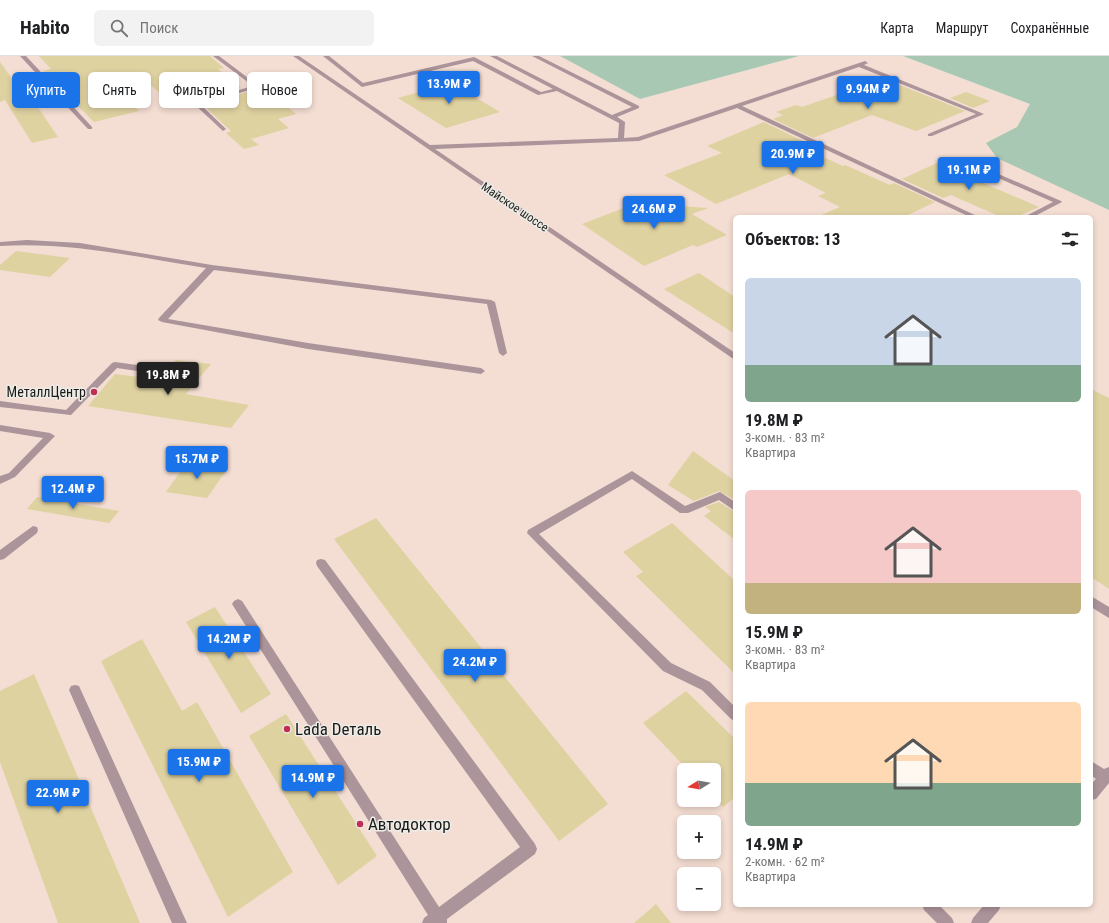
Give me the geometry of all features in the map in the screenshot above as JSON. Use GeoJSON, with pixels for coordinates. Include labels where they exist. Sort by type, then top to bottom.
{"type":"FeatureCollection","features":[{"type":"Feature","properties":{"kind":"street"},"geometry":{"type":"LineString","coordinates":[[23,56],[90,128]]}},
{"type":"Feature","properties":{"kind":"street"},"geometry":{"type":"LineString","coordinates":[[216,56],[257,87],[196,103],[223,129]]}},
{"type":"Feature","properties":{"kind":"street","name":"Майское шоссе"},"geometry":{"type":"LineString","coordinates":[[296,56],[733,356]]}},
{"type":"Feature","properties":{"kind":"street"},"geometry":{"type":"LineString","coordinates":[[326,56],[362,85],[474,60],[540,94],[558,89]]}},
{"type":"Feature","properties":{"kind":"street"},"geometry":{"type":"LineString","coordinates":[[494,56],[622,122],[621,140]]}},
{"type":"Feature","properties":{"kind":"street"},"geometry":{"type":"LineString","coordinates":[[535,56],[637,107],[612,117]]}},
{"type":"Feature","properties":{"kind":"street"},"geometry":{"type":"LineString","coordinates":[[429,147],[639,139],[862,64],[981,114],[930,135]]}},
{"type":"Feature","properties":{"kind":"street"},"geometry":{"type":"LineString","coordinates":[[737,106],[972,215]]}},
{"type":"Feature","properties":{"kind":"street"},"geometry":{"type":"LineString","coordinates":[[973,165],[1059,202],[1031,215]]}},
{"type":"Feature","properties":{"kind":"street"},"geometry":{"type":"LineString","coordinates":[[0,244],[41,241],[82,246],[212,267],[491,302],[504,353]]}},
{"type":"Feature","properties":{"kind":"street"},"geometry":{"type":"LineString","coordinates":[[212,267],[162,320],[308,346],[481,371]]}},
{"type":"Feature","properties":{"kind":"street"},"geometry":{"type":"LineString","coordinates":[[0,404],[68,413],[115,365],[137,368]]}},
{"type":"Feature","properties":{"kind":"street"},"geometry":{"type":"LineString","coordinates":[[0,428],[50,436],[12,475],[0,480]]}},
{"type":"Feature","properties":{"kind":"street"},"geometry":{"type":"LineString","coordinates":[[733,506],[720,496],[684,510],[632,474],[532,533],[667,667],[706,686],[733,713]]}},
{"type":"Feature","properties":{"kind":"street"},"geometry":{"type":"LineString","coordinates":[[0,556],[33,530]]}},
{"type":"Feature","properties":{"kind":"street"},"geometry":{"type":"LineString","coordinates":[[238,604],[436,921],[530,849],[321,563]]}},
{"type":"Feature","properties":{"kind":"street"},"geometry":{"type":"LineString","coordinates":[[1093,602],[1109,613]]}},
{"type":"Feature","properties":{"kind":"street"},"geometry":{"type":"LineString","coordinates":[[75,690],[180,923]]}},
{"type":"Feature","properties":{"kind":"street"},"geometry":{"type":"LineString","coordinates":[[1093,769],[1107,776],[1093,792]]}},
{"type":"Feature","properties":{"kind":"street"},"geometry":{"type":"LineString","coordinates":[[931,907],[947,923]]}},
{"type":"Feature","properties":{"kind":"street"},"geometry":{"type":"LineString","coordinates":[[978,923],[992,907]]}},
{"type":"Feature","properties":{"kind":"shaded area"},"geometry":{"type":"Polygon","coordinates":[[[0,56],[561,56],[640,99],[799,56],[903,56],[1030,104],[1109,179],[1109,923],[0,923],[0,56]]]}},
{"type":"Feature","properties":{"kind":"green space"},"geometry":{"type":"Polygon","coordinates":[[[560,56],[799,56],[640,99],[560,56]]]}},
{"type":"Feature","properties":{"kind":"green space"},"geometry":{"type":"Polygon","coordinates":[[[903,56],[1109,56],[1109,210],[997,158],[986,143],[1017,127],[1030,104],[903,56]]]}},
{"type":"Feature","properties":{"kind":"building"},"geometry":{"type":"Polygon","coordinates":[[[39,56],[210,56],[224,68],[218,69],[222,72],[159,72],[159,93],[151,85],[151,72],[88,72],[88,108],[136,108],[139,111],[94,122],[80,108],[80,72],[43,71],[51,69],[39,56]]]}},
{"type":"Feature","properties":{"kind":"building"},"geometry":{"type":"Polygon","coordinates":[[[0,62],[12,79],[12,108],[38,108],[58,137],[32,143],[5,100],[0,102],[0,62]]]}},
{"type":"Feature","properties":{"kind":"building"},"geometry":{"type":"Polygon","coordinates":[[[877,81],[886,84],[892,82],[965,111],[916,131],[872,115],[813,138],[773,119],[783,115],[776,112],[796,105],[802,107],[877,81]]]}},
{"type":"Feature","properties":{"kind":"building"},"geometry":{"type":"Polygon","coordinates":[[[451,83],[500,112],[446,128],[398,98],[451,83]]]}},
{"type":"Feature","properties":{"kind":"building"},"geometry":{"type":"Polygon","coordinates":[[[247,92],[247,108],[288,108],[296,114],[278,119],[289,128],[251,139],[259,145],[244,149],[226,133],[231,131],[206,108],[239,108],[239,94],[247,92]]]}},
{"type":"Feature","properties":{"kind":"building"},"geometry":{"type":"Polygon","coordinates":[[[966,92],[990,101],[973,108],[950,98],[966,92]]]}},
{"type":"Feature","properties":{"kind":"building"},"geometry":{"type":"Polygon","coordinates":[[[764,122],[811,145],[803,148],[890,185],[894,183],[935,202],[908,215],[822,215],[840,207],[818,196],[826,193],[789,174],[716,204],[664,175],[722,153],[707,146],[764,122]]]}},
{"type":"Feature","properties":{"kind":"building"},"geometry":{"type":"Polygon","coordinates":[[[937,163],[1039,207],[1021,215],[996,215],[951,195],[943,198],[902,179],[937,163]]]}},
{"type":"Feature","properties":{"kind":"building"},"geometry":{"type":"Polygon","coordinates":[[[647,199],[660,207],[665,205],[708,208],[692,214],[727,235],[697,247],[693,245],[644,266],[582,224],[647,199]]]}},
{"type":"Feature","properties":{"kind":"building"},"geometry":{"type":"Polygon","coordinates":[[[16,251],[70,258],[50,277],[0,270],[0,265],[16,251]]]}},
{"type":"Feature","properties":{"kind":"building"},"geometry":{"type":"Polygon","coordinates":[[[699,273],[733,296],[733,333],[664,289],[699,273]]]}},
{"type":"Feature","properties":{"kind":"building","name":"МеталлЦентр"},"geometry":{"type":"Polygon","coordinates":[[[176,360],[211,364],[186,394],[249,405],[231,428],[88,406],[115,374],[139,377],[147,370],[164,372],[176,360]]]}},
{"type":"Feature","properties":{"kind":"building"},"geometry":{"type":"Polygon","coordinates":[[[1093,390],[1109,398],[1109,589],[1093,578],[1093,390]]]}},
{"type":"Feature","properties":{"kind":"building"},"geometry":{"type":"Polygon","coordinates":[[[693,451],[733,480],[733,499],[719,491],[694,501],[668,485],[693,451]]]}},
{"type":"Feature","properties":{"kind":"building"},"geometry":{"type":"Polygon","coordinates":[[[188,461],[228,468],[207,498],[166,492],[188,461]]]}},
{"type":"Feature","properties":{"kind":"building"},"geometry":{"type":"Polygon","coordinates":[[[37,497],[119,511],[109,523],[27,509],[37,497]]]}},
{"type":"Feature","properties":{"kind":"building"},"geometry":{"type":"Polygon","coordinates":[[[719,502],[733,511],[733,538],[704,516],[711,511],[705,507],[719,502]]]}},
{"type":"Feature","properties":{"kind":"building"},"geometry":{"type":"Polygon","coordinates":[[[376,518],[608,804],[559,841],[334,539],[376,518]]]}},
{"type":"Feature","properties":{"kind":"building"},"geometry":{"type":"Polygon","coordinates":[[[672,523],[733,579],[733,672],[636,576],[643,572],[623,552],[672,523]]]}},
{"type":"Feature","properties":{"kind":"building"},"geometry":{"type":"Polygon","coordinates":[[[215,607],[271,694],[241,713],[186,622],[215,607]]]}},
{"type":"Feature","properties":{"kind":"building"},"geometry":{"type":"Polygon","coordinates":[[[142,639],[182,711],[197,702],[293,872],[228,917],[101,661],[142,639]]]}},
{"type":"Feature","properties":{"kind":"building"},"geometry":{"type":"Polygon","coordinates":[[[34,674],[140,923],[58,923],[0,762],[0,691],[34,674]]]}},
{"type":"Feature","properties":{"kind":"building"},"geometry":{"type":"Polygon","coordinates":[[[686,691],[733,737],[733,799],[723,807],[721,805],[721,763],[681,763],[643,723],[686,691]]]}},
{"type":"Feature","properties":{"kind":"building"},"geometry":{"type":"Polygon","coordinates":[[[286,714],[377,856],[338,885],[249,736],[286,714]]]}},
{"type":"Feature","properties":{"kind":"building"},"geometry":{"type":"Polygon","coordinates":[[[656,904],[671,923],[634,923],[656,904]]]}},
{"type":"Feature","properties":{"kind":"place","name":"МеталлЦентр"},"geometry":{"type":"Point","coordinates":[94,392]}},
{"type":"Feature","properties":{"kind":"place","name":"Lada Dеталь"},"geometry":{"type":"Point","coordinates":[287,729]}},
{"type":"Feature","properties":{"kind":"place","name":"Автодоктор"},"geometry":{"type":"Point","coordinates":[360,824]}}]}
